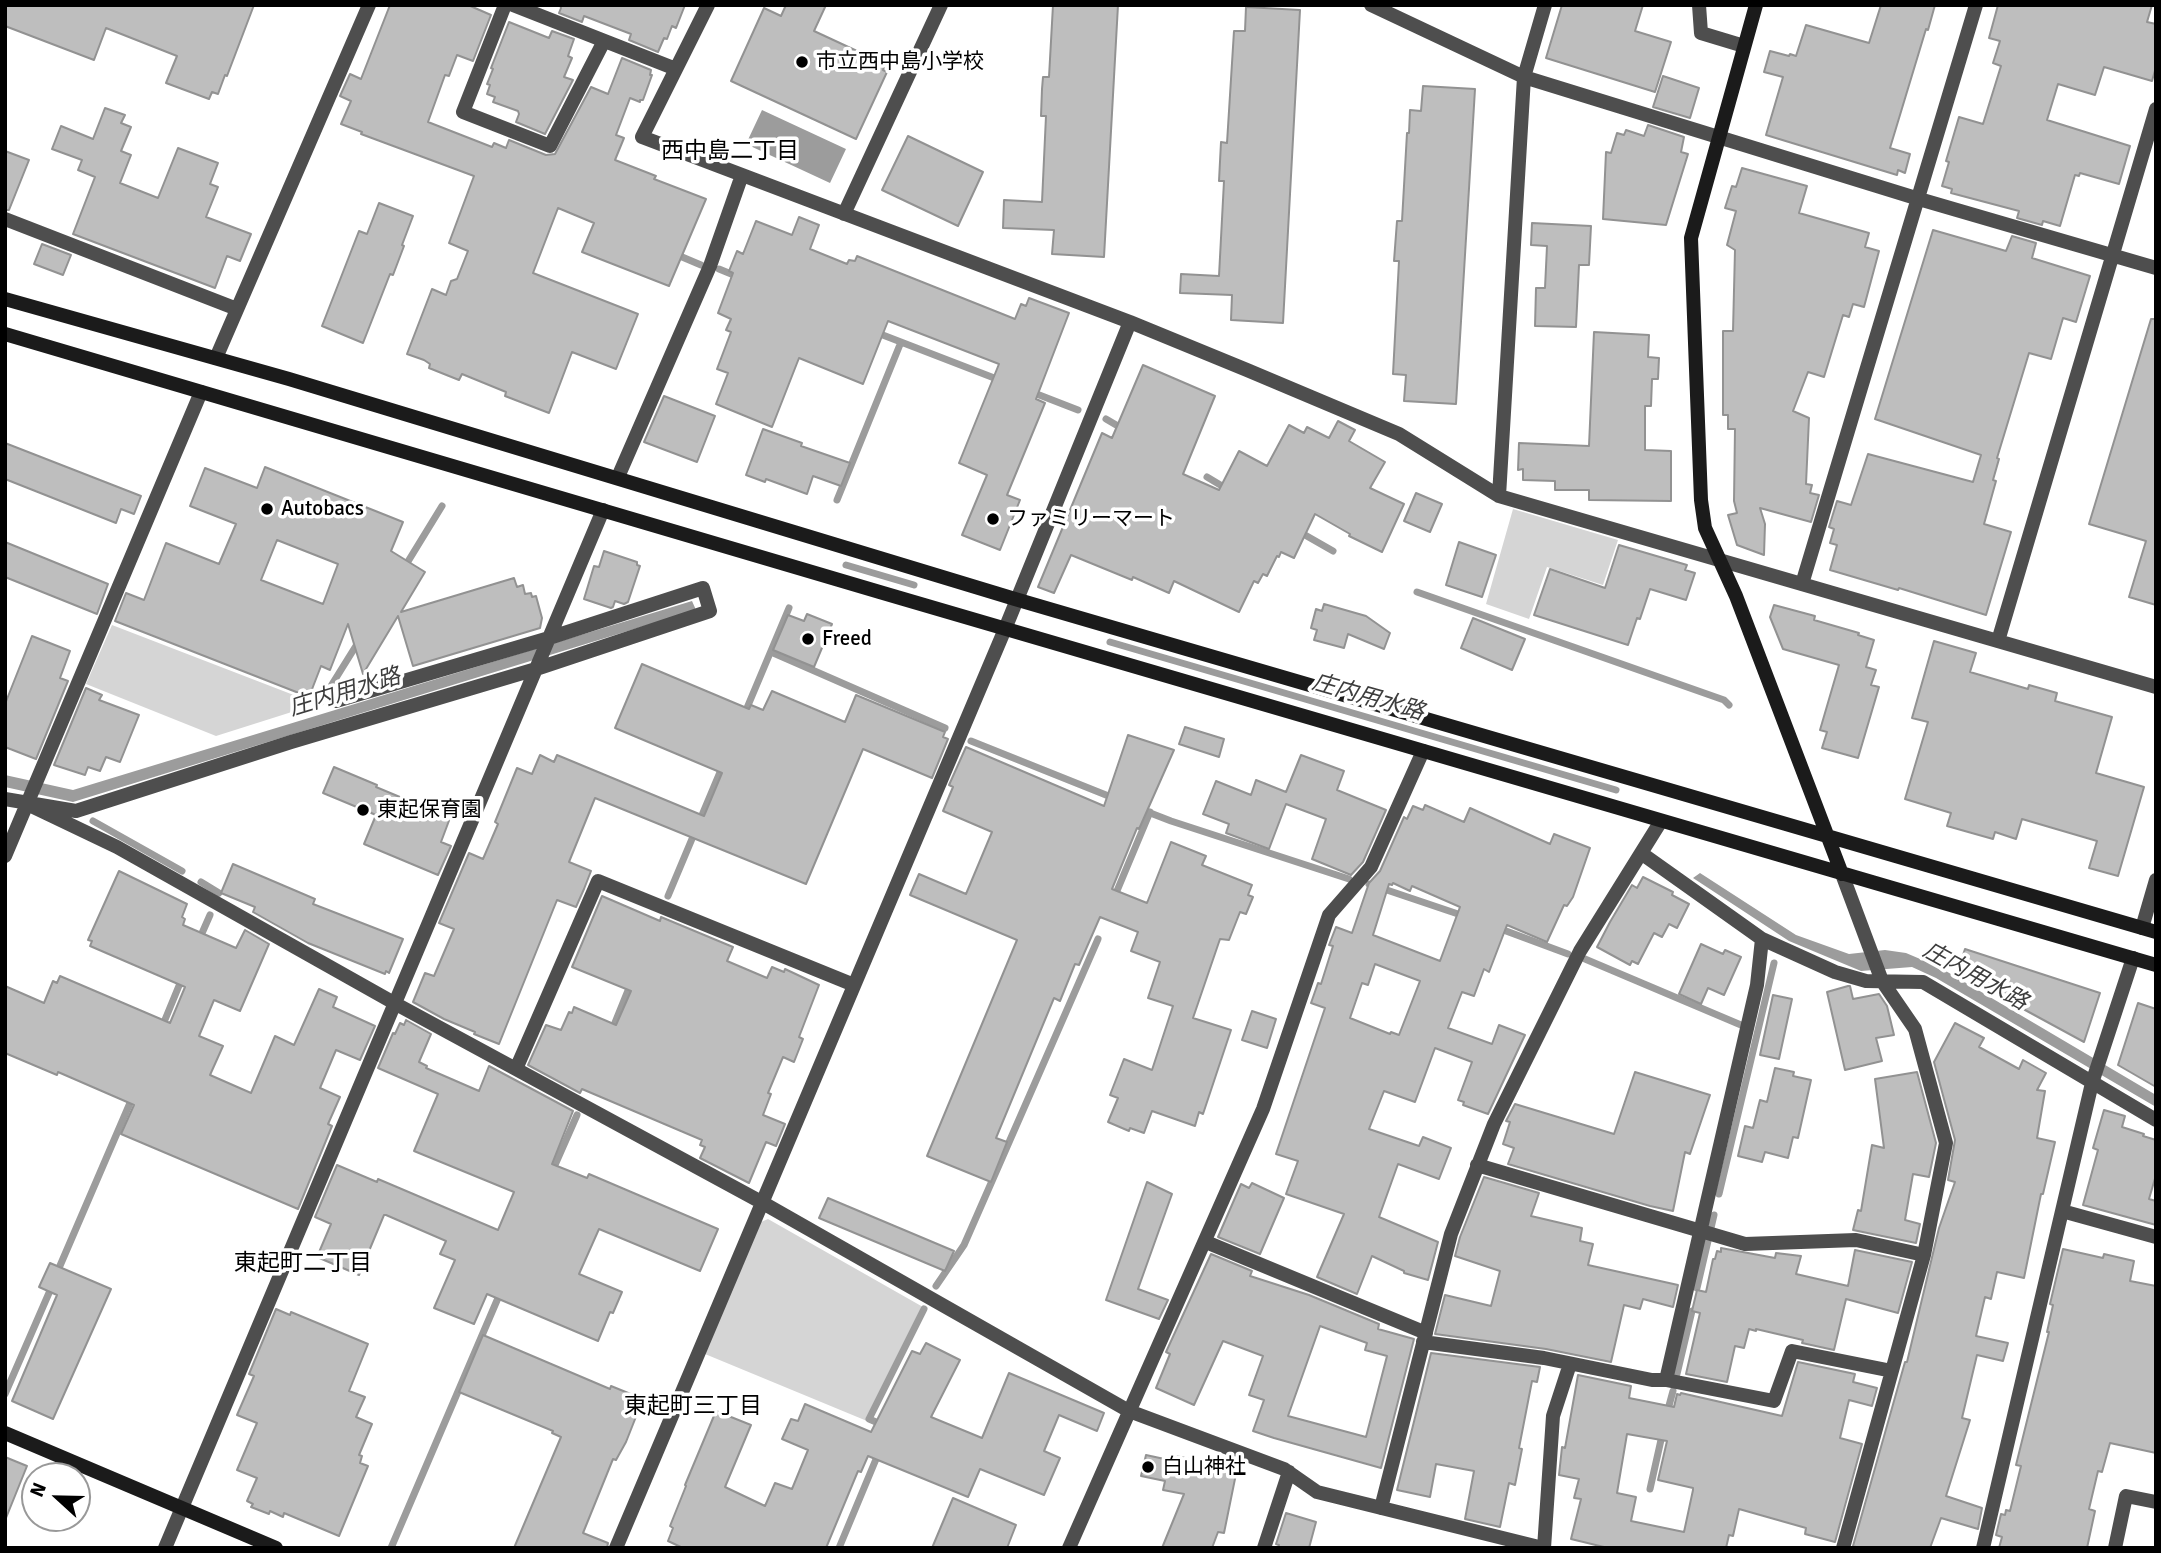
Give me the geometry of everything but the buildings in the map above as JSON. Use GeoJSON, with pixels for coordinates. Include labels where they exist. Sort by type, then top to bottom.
{"type":"FeatureCollection","features":[{"type":"Feature","properties":{"kind":"street"},"geometry":{"type":"LineString","coordinates":[[216,358],[369,5]]}},
{"type":"Feature","properties":{"kind":"street"},"geometry":{"type":"LineString","coordinates":[[505,5],[463,112],[550,146],[604,41]]}},
{"type":"Feature","properties":{"kind":"street"},"geometry":{"type":"LineString","coordinates":[[513,5],[676,69]]}},
{"type":"Feature","properties":{"kind":"street"},"geometry":{"type":"LineString","coordinates":[[708,5],[642,137],[1130,322],[1399,434],[1499,496],[2156,687]]}},
{"type":"Feature","properties":{"kind":"street"},"geometry":{"type":"LineString","coordinates":[[844,214],[941,5]]}},
{"type":"Feature","properties":{"kind":"street"},"geometry":{"type":"LineString","coordinates":[[1371,5],[1524,77],[1919,199],[2156,268]]}},
{"type":"Feature","properties":{"kind":"street"},"geometry":{"type":"LineString","coordinates":[[1499,496],[1524,77],[1545,5]]}},
{"type":"Feature","properties":{"kind":"street"},"geometry":{"type":"LineString","coordinates":[[1699,5],[1701,33],[1744,46]]}},
{"type":"Feature","properties":{"kind":"street"},"geometry":{"type":"LineString","coordinates":[[1756,5],[1692,239],[1701,500],[1705,528],[1741,609],[1881,977],[1915,1029],[1946,1143],[1924,1255],[1843,1548]]}},
{"type":"Feature","properties":{"kind":"street"},"geometry":{"type":"LineString","coordinates":[[1801,584],[1976,5]]}},
{"type":"Feature","properties":{"kind":"street"},"geometry":{"type":"LineString","coordinates":[[1998,641],[2156,109]]}},
{"type":"Feature","properties":{"kind":"street"},"geometry":{"type":"LineString","coordinates":[[618,477],[710,266],[742,175]]}},
{"type":"Feature","properties":{"kind":"street"},"geometry":{"type":"LineString","coordinates":[[5,219],[237,309]]}},
{"type":"Feature","properties":{"kind":"street"},"geometry":{"type":"LineString","coordinates":[[5,299],[216,358],[1016,599],[2149,930],[2156,880]]}},
{"type":"Feature","properties":{"kind":"street"},"geometry":{"type":"LineString","coordinates":[[616,1548],[855,985],[1130,322]]}},
{"type":"Feature","properties":{"kind":"street"},"geometry":{"type":"LineString","coordinates":[[5,334],[2156,965]]}},
{"type":"Feature","properties":{"kind":"street"},"geometry":{"type":"LineString","coordinates":[[5,856],[201,392]]}},
{"type":"Feature","properties":{"kind":"street"},"geometry":{"type":"LineString","coordinates":[[165,1548],[603,510]]}},
{"type":"Feature","properties":{"kind":"street"},"geometry":{"type":"LineString","coordinates":[[5,799],[29,800],[76,811],[710,611],[702,588],[548,640],[336,701]]}},
{"type":"Feature","properties":{"kind":"street"},"geometry":{"type":"LineString","coordinates":[[1069,1548],[1263,1109],[1329,915],[1371,867],[1423,751]]}},
{"type":"Feature","properties":{"kind":"street"},"geometry":{"type":"LineString","coordinates":[[29,800],[396,1004],[763,1203],[1129,1411],[1289,1472],[1317,1492],[1521,1545],[1544,1548],[1553,1416],[1570,1364]]}},
{"type":"Feature","properties":{"kind":"street"},"geometry":{"type":"LineString","coordinates":[[1381,1508],[1451,1234],[1494,1124],[1580,951],[1661,821]]}},
{"type":"Feature","properties":{"kind":"street"},"geometry":{"type":"LineString","coordinates":[[1641,853],[1762,939],[1835,972],[1866,981],[1881,977],[1923,982],[2093,1079],[2156,1120]]}},
{"type":"Feature","properties":{"kind":"street"},"geometry":{"type":"LineString","coordinates":[[516,1069],[598,881],[855,985]]}},
{"type":"Feature","properties":{"kind":"street"},"geometry":{"type":"LineString","coordinates":[[1666,1380],[1757,985],[1762,939]]}},
{"type":"Feature","properties":{"kind":"street"},"geometry":{"type":"LineString","coordinates":[[1983,1548],[2093,1079],[2133,958]]}},
{"type":"Feature","properties":{"kind":"street"},"geometry":{"type":"LineString","coordinates":[[1478,1165],[1745,1244],[1856,1240],[1924,1255]]}},
{"type":"Feature","properties":{"kind":"street"},"geometry":{"type":"LineString","coordinates":[[2062,1211],[2156,1237]]}},
{"type":"Feature","properties":{"kind":"street"},"geometry":{"type":"LineString","coordinates":[[1206,1242],[1425,1338],[1774,1401],[1792,1351],[1892,1371]]}},
{"type":"Feature","properties":{"kind":"street"},"geometry":{"type":"LineString","coordinates":[[5,1433],[276,1548]]}},
{"type":"Feature","properties":{"kind":"street"},"geometry":{"type":"LineString","coordinates":[[1264,1548],[1289,1472]]}},
{"type":"Feature","properties":{"kind":"street"},"geometry":{"type":"LineString","coordinates":[[2115,1548],[2126,1496],[2156,1502]]}},
{"type":"Feature","properties":{"kind":"shaded area"},"geometry":{"type":"Polygon","coordinates":[[[762,110],[846,149],[830,183],[746,144],[762,110]]]}},
{"type":"Feature","properties":{"kind":"shaded area"},"geometry":{"type":"Polygon","coordinates":[[[1513,509],[1618,540],[1603,585],[1547,567],[1529,619],[1486,604],[1513,509]]]}},
{"type":"Feature","properties":{"kind":"shaded area"},"geometry":{"type":"Polygon","coordinates":[[[692,601],[696,610],[73,802],[5,787],[5,775],[73,790],[692,601]]]}},
{"type":"Feature","properties":{"kind":"shaded area"},"geometry":{"type":"Polygon","coordinates":[[[112,625],[317,704],[216,736],[86,684],[112,625]]]}},
{"type":"Feature","properties":{"kind":"shaded area"},"geometry":{"type":"Polygon","coordinates":[[[1700,873],[1796,935],[1849,954],[1885,950],[1906,953],[1939,967],[2156,1095],[2156,1107],[1936,978],[1912,967],[1861,971],[1789,941],[1693,878],[1700,873]]]}},
{"type":"Feature","properties":{"kind":"shaded area"},"geometry":{"type":"Polygon","coordinates":[[[768,1219],[923,1307],[867,1421],[705,1354],[761,1222],[768,1219]]]}},
{"type":"Feature","properties":{"kind":"waterway"},"geometry":{"type":"LineString","coordinates":[[675,254],[701,265]]}},
{"type":"Feature","properties":{"kind":"waterway"},"geometry":{"type":"LineString","coordinates":[[719,269],[741,278]]}},
{"type":"Feature","properties":{"kind":"waterway"},"geometry":{"type":"LineString","coordinates":[[875,332],[1002,381]]}},
{"type":"Feature","properties":{"kind":"waterway"},"geometry":{"type":"LineString","coordinates":[[837,500],[901,342]]}},
{"type":"Feature","properties":{"kind":"waterway"},"geometry":{"type":"LineString","coordinates":[[1029,391],[1078,410]]}},
{"type":"Feature","properties":{"kind":"waterway"},"geometry":{"type":"LineString","coordinates":[[1106,419],[1123,429]]}},
{"type":"Feature","properties":{"kind":"waterway"},"geometry":{"type":"LineString","coordinates":[[1207,477],[1227,489]]}},
{"type":"Feature","properties":{"kind":"waterway"},"geometry":{"type":"LineString","coordinates":[[404,568],[442,506]]}},
{"type":"Feature","properties":{"kind":"waterway"},"geometry":{"type":"LineString","coordinates":[[1298,531],[1333,551]]}},
{"type":"Feature","properties":{"kind":"waterway","name":"庄内用水路"},"geometry":{"type":"LineString","coordinates":[[846,565],[914,585]]}},
{"type":"Feature","properties":{"kind":"waterway"},"geometry":{"type":"LineString","coordinates":[[1417,592],[1724,700],[1729,705]]}},
{"type":"Feature","properties":{"kind":"waterway"},"geometry":{"type":"LineString","coordinates":[[744,715],[789,608]]}},
{"type":"Feature","properties":{"kind":"waterway"},"geometry":{"type":"LineString","coordinates":[[321,702],[359,641]]}},
{"type":"Feature","properties":{"kind":"waterway","name":"庄内用水路"},"geometry":{"type":"LineString","coordinates":[[1110,642],[1616,790]]}},
{"type":"Feature","properties":{"kind":"waterway"},"geometry":{"type":"LineString","coordinates":[[771,652],[945,728]]}},
{"type":"Feature","properties":{"kind":"waterway"},"geometry":{"type":"LineString","coordinates":[[971,741],[1116,799]]}},
{"type":"Feature","properties":{"kind":"waterway"},"geometry":{"type":"LineString","coordinates":[[668,896],[723,765]]}},
{"type":"Feature","properties":{"kind":"waterway"},"geometry":{"type":"LineString","coordinates":[[1140,809],[1349,879]]}},
{"type":"Feature","properties":{"kind":"waterway"},"geometry":{"type":"LineString","coordinates":[[1114,898],[1150,812]]}},
{"type":"Feature","properties":{"kind":"waterway"},"geometry":{"type":"LineString","coordinates":[[93,821],[182,871]]}},
{"type":"Feature","properties":{"kind":"waterway"},"geometry":{"type":"LineString","coordinates":[[201,882],[219,893]]}},
{"type":"Feature","properties":{"kind":"waterway"},"geometry":{"type":"LineString","coordinates":[[1369,884],[1464,916]]}},
{"type":"Feature","properties":{"kind":"waterway"},"geometry":{"type":"LineString","coordinates":[[199,940],[210,915]]}},
{"type":"Feature","properties":{"kind":"waterway"},"geometry":{"type":"LineString","coordinates":[[1498,928],[1568,954]]}},
{"type":"Feature","properties":{"kind":"waterway"},"geometry":{"type":"LineString","coordinates":[[936,1286],[964,1245],[1098,939]]}},
{"type":"Feature","properties":{"kind":"waterway"},"geometry":{"type":"LineString","coordinates":[[1585,959],[1741,1025]]}},
{"type":"Feature","properties":{"kind":"waterway"},"geometry":{"type":"LineString","coordinates":[[1719,1194],[1774,963]]}},
{"type":"Feature","properties":{"kind":"waterway"},"geometry":{"type":"LineString","coordinates":[[162,1027],[183,976]]}},
{"type":"Feature","properties":{"kind":"waterway"},"geometry":{"type":"LineString","coordinates":[[612,1030],[631,983]]}},
{"type":"Feature","properties":{"kind":"waterway"},"geometry":{"type":"LineString","coordinates":[[56,1275],[133,1096]]}},
{"type":"Feature","properties":{"kind":"waterway"},"geometry":{"type":"LineString","coordinates":[[551,1174],[577,1115]]}},
{"type":"Feature","properties":{"kind":"waterway"},"geometry":{"type":"LineString","coordinates":[[1711,1228],[1714,1215]]}},
{"type":"Feature","properties":{"kind":"waterway"},"geometry":{"type":"LineString","coordinates":[[1697,1288],[1708,1241]]}},
{"type":"Feature","properties":{"kind":"waterway"},"geometry":{"type":"LineString","coordinates":[[5,1394],[52,1286]]}},
{"type":"Feature","properties":{"kind":"waterway"},"geometry":{"type":"LineString","coordinates":[[391,1548],[501,1291]]}},
{"type":"Feature","properties":{"kind":"waterway"},"geometry":{"type":"LineString","coordinates":[[883,1425],[869,1419],[924,1309]]}},
{"type":"Feature","properties":{"kind":"waterway"},"geometry":{"type":"LineString","coordinates":[[1677,1374],[1692,1311]]}},
{"type":"Feature","properties":{"kind":"waterway"},"geometry":{"type":"LineString","coordinates":[[1667,1413],[1673,1391]]}},
{"type":"Feature","properties":{"kind":"waterway"},"geometry":{"type":"LineString","coordinates":[[1650,1489],[1663,1431]]}},
{"type":"Feature","properties":{"kind":"waterway"},"geometry":{"type":"LineString","coordinates":[[839,1548],[879,1452]]}},
{"type":"Feature","properties":{"kind":"place","name":"市立西中島小学校"},"geometry":{"type":"Point","coordinates":[802,62]}},
{"type":"Feature","properties":{"kind":"place","name":"Autobacs"},"geometry":{"type":"Point","coordinates":[267,509]}},
{"type":"Feature","properties":{"kind":"place","name":"ファミリーマート"},"geometry":{"type":"Point","coordinates":[993,519]}},
{"type":"Feature","properties":{"kind":"place","name":"Freed"},"geometry":{"type":"Point","coordinates":[808,639]}},
{"type":"Feature","properties":{"kind":"place","name":"東起保育園"},"geometry":{"type":"Point","coordinates":[363,810]}},
{"type":"Feature","properties":{"kind":"place","name":"白山神社"},"geometry":{"type":"Point","coordinates":[1148,1467]}},
{"type":"Feature","properties":{"kind":"district","name":"西中島二丁目"},"geometry":{"type":"Point","coordinates":[730,152]}},
{"type":"Feature","properties":{"kind":"district","name":"東起町二丁目"},"geometry":{"type":"Point","coordinates":[303,1264]}},
{"type":"Feature","properties":{"kind":"district","name":"東起町三丁目"},"geometry":{"type":"Point","coordinates":[693,1407]}}]}
